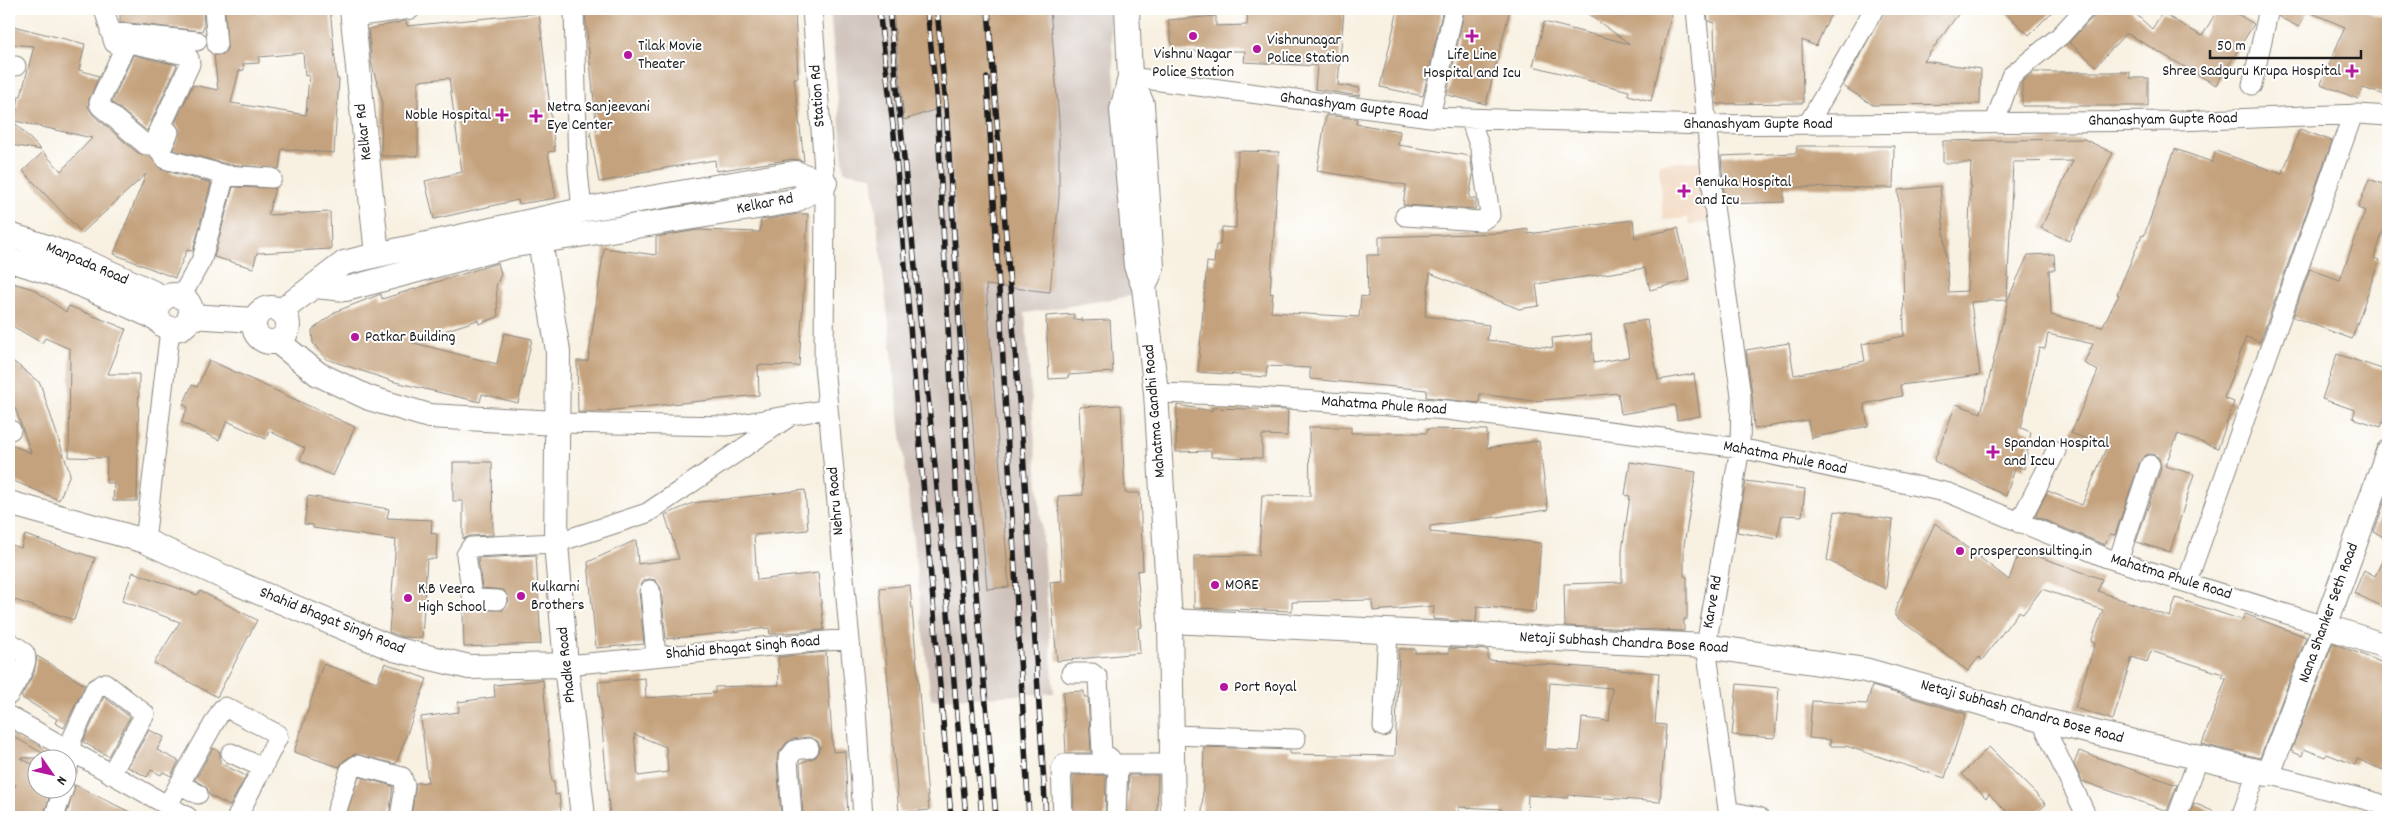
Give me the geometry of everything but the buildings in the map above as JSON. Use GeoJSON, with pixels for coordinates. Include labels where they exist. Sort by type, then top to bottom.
{"type":"FeatureCollection","features":[{"type":"Feature","properties":{"kind":"street"},"geometry":{"type":"LineString","coordinates":[[104,9],[116,46],[124,49]]}},
{"type":"Feature","properties":{"kind":"street"},"geometry":{"type":"LineString","coordinates":[[214,9],[217,45]]}},
{"type":"Feature","properties":{"kind":"street"},"geometry":{"type":"LineString","coordinates":[[352,13],[410,9]]}},
{"type":"Feature","properties":{"kind":"street"},"geometry":{"type":"LineString","coordinates":[[574,9],[578,171],[582,210]]}},
{"type":"Feature","properties":{"kind":"street","name":"Station Rd"},"geometry":{"type":"LineString","coordinates":[[812,9],[825,183]]}},
{"type":"Feature","properties":{"kind":"street","name":"Mahatma Gandhi Road"},"geometry":{"type":"LineString","coordinates":[[1127,9],[1130,77],[1142,104],[1152,267],[1144,287],[1156,393],[1170,621],[1174,817]]}},
{"type":"Feature","properties":{"kind":"street"},"geometry":{"type":"LineString","coordinates":[[1430,117],[1454,9]]}},
{"type":"Feature","properties":{"kind":"street","name":"Karve Rd"},"geometry":{"type":"LineString","coordinates":[[1696,9],[1714,206],[1741,396],[1740,448],[1706,646],[1728,814]]}},
{"type":"Feature","properties":{"kind":"street"},"geometry":{"type":"LineString","coordinates":[[1808,124],[1874,9]]}},
{"type":"Feature","properties":{"kind":"street"},"geometry":{"type":"LineString","coordinates":[[1995,122],[2011,76],[2060,36],[2085,9]]}},
{"type":"Feature","properties":{"kind":"street"},"geometry":{"type":"LineString","coordinates":[[2252,84],[2269,9]]}},
{"type":"Feature","properties":{"kind":"street","name":"Kelkar Rd"},"geometry":{"type":"LineString","coordinates":[[352,13],[377,255]]}},
{"type":"Feature","properties":{"kind":"street"},"geometry":{"type":"LineString","coordinates":[[110,32],[197,41]]}},
{"type":"Feature","properties":{"kind":"street"},"geometry":{"type":"LineString","coordinates":[[134,44],[185,55],[189,58],[190,64],[151,145],[146,145],[100,106],[100,99],[124,49],[127,45],[134,44]]}},
{"type":"Feature","properties":{"kind":"street"},"geometry":{"type":"LineString","coordinates":[[199,65],[160,152],[165,159],[225,175],[272,178]]}},
{"type":"Feature","properties":{"kind":"street","name":"Ghanashyam Gupte Road"},"geometry":{"type":"LineString","coordinates":[[1130,77],[1430,117],[1706,125],[2179,121],[2353,114],[2388,116]]}},
{"type":"Feature","properties":{"kind":"street"},"geometry":{"type":"LineString","coordinates":[[2188,582],[2353,114]]}},
{"type":"Feature","properties":{"kind":"street"},"geometry":{"type":"LineString","coordinates":[[1405,216],[1481,221],[1490,215],[1489,195],[1481,151],[1470,118]]}},
{"type":"Feature","properties":{"kind":"street","name":"Kelkar Rd"},"geometry":{"type":"LineString","coordinates":[[281,311],[344,263],[377,255],[582,210],[795,173],[825,183]]}},
{"type":"Feature","properties":{"kind":"street"},"geometry":{"type":"LineString","coordinates":[[145,541],[173,311],[202,258],[225,175]]}},
{"type":"Feature","properties":{"kind":"street","name":"Kelkar Rd"},"geometry":{"type":"LineString","coordinates":[[314,286],[346,289],[509,246],[794,201],[825,183]]}},
{"type":"Feature","properties":{"kind":"street","name":"Nehru Road"},"geometry":{"type":"LineString","coordinates":[[825,183],[824,365],[848,639],[855,694],[863,817]]}},
{"type":"Feature","properties":{"kind":"street","name":"Manpada Road"},"geometry":{"type":"LineString","coordinates":[[9,235],[38,243],[93,265],[173,311]]}},
{"type":"Feature","properties":{"kind":"street","name":"Phadke Road"},"geometry":{"type":"LineString","coordinates":[[540,241],[558,351],[556,543],[566,665],[583,817]]}},
{"type":"Feature","properties":{"kind":"street","name":"Manpada Road"},"geometry":{"type":"LineString","coordinates":[[9,260],[38,268],[100,291],[173,311]]}},
{"type":"Feature","properties":{"kind":"street"},"geometry":{"type":"LineString","coordinates":[[277,341],[286,333],[288,328],[286,318],[281,311],[267,308],[261,311],[255,320],[255,331],[258,336],[267,341],[277,341],[318,374],[369,398],[429,416],[557,423],[728,426],[828,409]]}},
{"type":"Feature","properties":{"kind":"street"},"geometry":{"type":"LineString","coordinates":[[173,311],[255,320]]}},
{"type":"Feature","properties":{"kind":"street","name":"Mahatma Phule Road"},"geometry":{"type":"LineString","coordinates":[[1156,393],[1228,395],[1447,410],[1740,448],[1949,493],[2019,523],[2118,561],[2388,647]]}},
{"type":"Feature","properties":{"kind":"street"},"geometry":{"type":"LineString","coordinates":[[498,600],[475,599],[466,555],[471,547],[556,543],[647,514],[792,415]]}},
{"type":"Feature","properties":{"kind":"street"},"geometry":{"type":"LineString","coordinates":[[2019,523],[2056,451]]}},
{"type":"Feature","properties":{"kind":"street","name":"Nana Shanker Seth Road"},"geometry":{"type":"LineString","coordinates":[[2262,773],[2325,626],[2388,452]]}},
{"type":"Feature","properties":{"kind":"street"},"geometry":{"type":"LineString","coordinates":[[2118,561],[2150,465]]}},
{"type":"Feature","properties":{"kind":"street","name":"Shahid Bhagat Singh Road"},"geometry":{"type":"LineString","coordinates":[[9,503],[145,541],[224,577],[394,649],[469,667],[566,665],[848,639]]}},
{"type":"Feature","properties":{"kind":"street"},"geometry":{"type":"LineString","coordinates":[[650,590],[656,656]]}},
{"type":"Feature","properties":{"kind":"street","name":"Netaji Subhash Chandra Bose Road"},"geometry":{"type":"LineString","coordinates":[[1170,621],[1706,646],[1865,670],[2041,720],[2262,773],[2379,810]]}},
{"type":"Feature","properties":{"kind":"street"},"geometry":{"type":"LineString","coordinates":[[1383,727],[1388,631]]}},
{"type":"Feature","properties":{"kind":"street"},"geometry":{"type":"LineString","coordinates":[[9,642],[24,651],[26,656],[24,666],[9,694]]}},
{"type":"Feature","properties":{"kind":"street"},"geometry":{"type":"LineString","coordinates":[[1071,673],[1092,674],[1098,678],[1102,752],[1110,758],[1112,764],[1116,817]]}},
{"type":"Feature","properties":{"kind":"street"},"geometry":{"type":"LineString","coordinates":[[71,748],[72,739],[96,688],[105,683],[145,714],[110,774]]}},
{"type":"Feature","properties":{"kind":"street"},"geometry":{"type":"LineString","coordinates":[[167,806],[222,709],[225,707],[277,734],[277,741],[237,817]]}},
{"type":"Feature","properties":{"kind":"street"},"geometry":{"type":"LineString","coordinates":[[9,716],[54,748]]}},
{"type":"Feature","properties":{"kind":"street"},"geometry":{"type":"LineString","coordinates":[[2041,720],[2087,817]]}},
{"type":"Feature","properties":{"kind":"street"},"geometry":{"type":"LineString","coordinates":[[1172,735],[1296,739]]}},
{"type":"Feature","properties":{"kind":"street"},"geometry":{"type":"LineString","coordinates":[[792,817],[788,759],[795,750],[809,748]]}},
{"type":"Feature","properties":{"kind":"street"},"geometry":{"type":"LineString","coordinates":[[231,753],[263,768]]}},
{"type":"Feature","properties":{"kind":"street"},"geometry":{"type":"LineString","coordinates":[[2177,817],[2200,758]]}},
{"type":"Feature","properties":{"kind":"street"},"geometry":{"type":"LineString","coordinates":[[78,762],[110,774],[188,817]]}},
{"type":"Feature","properties":{"kind":"street"},"geometry":{"type":"LineString","coordinates":[[1105,817],[1112,764]]}},
{"type":"Feature","properties":{"kind":"street"},"geometry":{"type":"LineString","coordinates":[[1063,817],[1062,766],[1172,764]]}},
{"type":"Feature","properties":{"kind":"street"},"geometry":{"type":"LineString","coordinates":[[337,810],[350,770],[357,766],[402,777],[405,786],[400,817]]}},
{"type":"Feature","properties":{"kind":"street"},"geometry":{"type":"LineString","coordinates":[[2241,817],[2262,773]]}},
{"type":"Feature","properties":{"kind":"street"},"geometry":{"type":"LineString","coordinates":[[179,784],[198,794]]}},
{"type":"Feature","properties":{"kind":"street"},"geometry":{"type":"LineString","coordinates":[[54,817],[61,798]]}},
{"type":"Feature","properties":{"kind":"street"},"geometry":{"type":"LineString","coordinates":[[1728,814],[1759,817]]}},
{"type":"Feature","properties":{"kind":"shaded area"},"geometry":{"type":"Polygon","coordinates":[[[830,9],[1109,9],[1132,296],[1025,313],[1054,693],[931,700],[872,176],[844,172],[830,9]]]}},
{"type":"Feature","properties":{"kind":"shaded area","name":"Renuka Hospital and Icu"},"geometry":{"type":"Polygon","coordinates":[[[1705,160],[1709,223],[1689,225],[1688,218],[1663,220],[1659,164],[1705,160]]]}},
{"type":"Feature","properties":{"kind":"railway"},"geometry":{"type":"LineString","coordinates":[[879,9],[894,134],[951,817]]}},
{"type":"Feature","properties":{"kind":"railway"},"geometry":{"type":"LineString","coordinates":[[889,9],[935,466],[966,817]]}},
{"type":"Feature","properties":{"kind":"railway"},"geometry":{"type":"LineString","coordinates":[[927,9],[937,103],[960,570],[982,817]]}},
{"type":"Feature","properties":{"kind":"railway"},"geometry":{"type":"LineString","coordinates":[[937,9],[946,106],[975,580],[996,817]]}},
{"type":"Feature","properties":{"kind":"railway"},"geometry":{"type":"LineString","coordinates":[[988,9],[1023,451],[1046,817]]}},
{"type":"Feature","properties":{"kind":"railway"},"geometry":{"type":"LineString","coordinates":[[987,78],[1029,817]]}},
{"type":"Feature","properties":{"kind":"place","name":"Vishnu Nagar Police Station"},"geometry":{"type":"Point","coordinates":[1193,36]}},
{"type":"Feature","properties":{"kind":"place","name":"Life Line Hospital and Icu"},"geometry":{"type":"Point","coordinates":[1472,36]}},
{"type":"Feature","properties":{"kind":"place","name":"Vishnunagar Police Station"},"geometry":{"type":"Point","coordinates":[1257,49]}},
{"type":"Feature","properties":{"kind":"place","name":"Tilak Movie Theater"},"geometry":{"type":"Point","coordinates":[628,55]}},
{"type":"Feature","properties":{"kind":"place","name":"Shree Sadguru Krupa Hospital"},"geometry":{"type":"Point","coordinates":[2352,71]}},
{"type":"Feature","properties":{"kind":"place","name":"Noble Hospital"},"geometry":{"type":"Point","coordinates":[502,115]}},
{"type":"Feature","properties":{"kind":"place","name":"Netra Sanjeevani Eye Center"},"geometry":{"type":"Point","coordinates":[536,116]}},
{"type":"Feature","properties":{"kind":"place","name":"Renuka Hospital and Icu"},"geometry":{"type":"Point","coordinates":[1684,191]}},
{"type":"Feature","properties":{"kind":"place","name":"Patkar Building"},"geometry":{"type":"Point","coordinates":[355,337]}},
{"type":"Feature","properties":{"kind":"place","name":"Spandan Hospital and Iccu"},"geometry":{"type":"Point","coordinates":[1993,452]}},
{"type":"Feature","properties":{"kind":"place","name":"prosperconsulting.in"},"geometry":{"type":"Point","coordinates":[1960,551]}},
{"type":"Feature","properties":{"kind":"place","name":"MORE"},"geometry":{"type":"Point","coordinates":[1215,585]}},
{"type":"Feature","properties":{"kind":"place","name":"Kulkarni Brothers"},"geometry":{"type":"Point","coordinates":[521,596]}},
{"type":"Feature","properties":{"kind":"place","name":"K.B Veera High School"},"geometry":{"type":"Point","coordinates":[408,598]}},
{"type":"Feature","properties":{"kind":"place","name":"Port Royal"},"geometry":{"type":"Point","coordinates":[1224,687]}}]}
